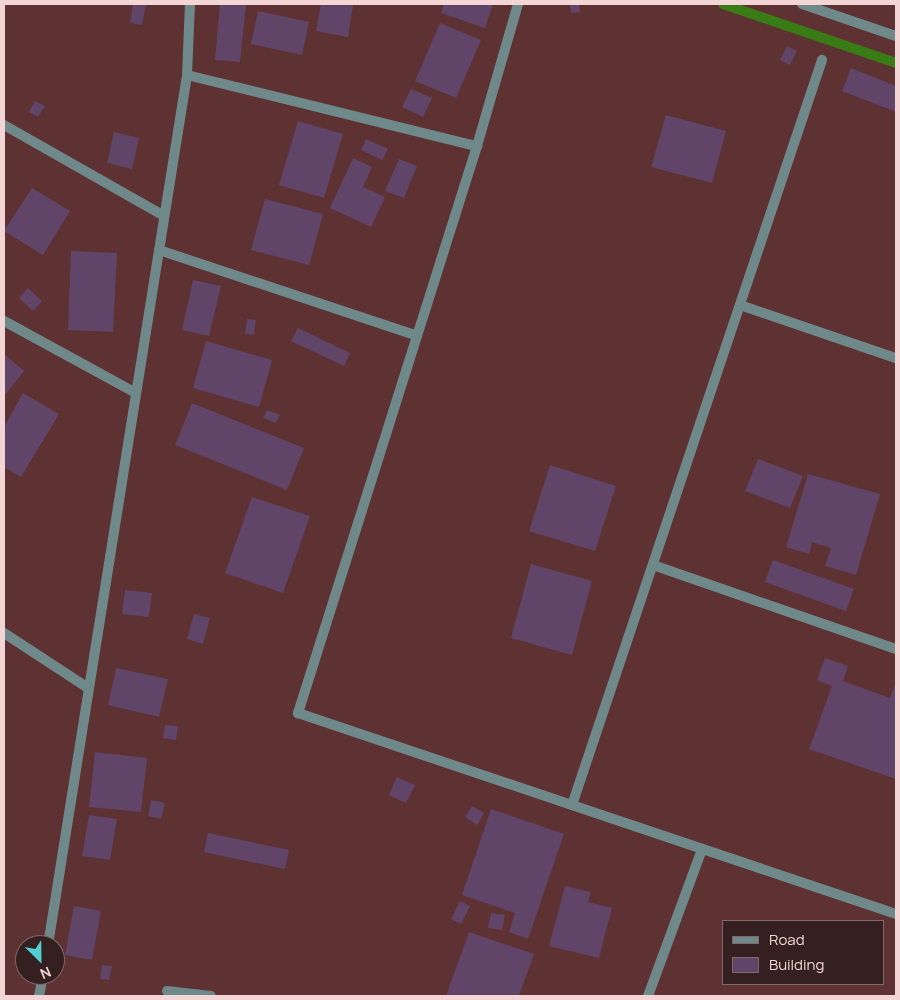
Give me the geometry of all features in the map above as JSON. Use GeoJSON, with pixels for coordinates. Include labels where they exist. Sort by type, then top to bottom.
{"type":"FeatureCollection","features":[{"type":"Feature","properties":{"kind":"street"},"geometry":{"type":"LineString","coordinates":[[50,935],[187,75],[190,4]]}},
{"type":"Feature","properties":{"kind":"street"},"geometry":{"type":"LineString","coordinates":[[518,4],[477,146],[298,713],[896,914]]}},
{"type":"Feature","properties":{"kind":"street"},"geometry":{"type":"LineString","coordinates":[[802,4],[896,36]]}},
{"type":"Feature","properties":{"kind":"street"},"geometry":{"type":"LineString","coordinates":[[572,805],[822,60]]}},
{"type":"Feature","properties":{"kind":"street"},"geometry":{"type":"LineString","coordinates":[[187,75],[477,146]]}},
{"type":"Feature","properties":{"kind":"street"},"geometry":{"type":"LineString","coordinates":[[4,126],[164,216]]}},
{"type":"Feature","properties":{"kind":"street"},"geometry":{"type":"LineString","coordinates":[[159,250],[417,336]]}},
{"type":"Feature","properties":{"kind":"street"},"geometry":{"type":"LineString","coordinates":[[740,304],[896,358]]}},
{"type":"Feature","properties":{"kind":"street"},"geometry":{"type":"LineString","coordinates":[[4,321],[136,393]]}},
{"type":"Feature","properties":{"kind":"street"},"geometry":{"type":"LineString","coordinates":[[653,565],[896,650]]}},
{"type":"Feature","properties":{"kind":"street"},"geometry":{"type":"LineString","coordinates":[[4,633],[88,688]]}},
{"type":"Feature","properties":{"kind":"street"},"geometry":{"type":"LineString","coordinates":[[648,996],[702,849]]}},
{"type":"Feature","properties":{"kind":"street"},"geometry":{"type":"LineString","coordinates":[[167,991],[210,996]]}},
{"type":"Feature","properties":{"kind":"building"},"geometry":{"type":"Polygon","coordinates":[[[133,4],[146,4],[142,25],[130,23],[133,4]]]}},
{"type":"Feature","properties":{"kind":"building"},"geometry":{"type":"Polygon","coordinates":[[[220,4],[246,4],[240,62],[215,60],[220,4]]]}},
{"type":"Feature","properties":{"kind":"building"},"geometry":{"type":"Polygon","coordinates":[[[321,4],[353,5],[348,37],[316,31],[321,4]]]}},
{"type":"Feature","properties":{"kind":"building"},"geometry":{"type":"Polygon","coordinates":[[[444,4],[493,4],[485,28],[441,13],[444,4]]]}},
{"type":"Feature","properties":{"kind":"building"},"geometry":{"type":"Polygon","coordinates":[[[570,4],[579,4],[580,12],[571,13],[570,4]]]}},
{"type":"Feature","properties":{"kind":"building"},"geometry":{"type":"Polygon","coordinates":[[[258,11],[309,22],[302,55],[251,44],[258,11]]]}},
{"type":"Feature","properties":{"kind":"building"},"geometry":{"type":"Polygon","coordinates":[[[440,23],[481,40],[456,98],[415,81],[440,23]]]}},
{"type":"Feature","properties":{"kind":"building"},"geometry":{"type":"Polygon","coordinates":[[[787,46],[797,51],[790,65],[780,60],[787,46]]]}},
{"type":"Feature","properties":{"kind":"building"},"geometry":{"type":"Polygon","coordinates":[[[851,68],[896,86],[896,112],[842,91],[851,68]]]}},
{"type":"Feature","properties":{"kind":"building"},"geometry":{"type":"Polygon","coordinates":[[[411,89],[432,98],[423,117],[402,107],[411,89]]]}},
{"type":"Feature","properties":{"kind":"building"},"geometry":{"type":"Polygon","coordinates":[[[35,101],[45,106],[38,117],[29,112],[35,101]]]}},
{"type":"Feature","properties":{"kind":"building"},"geometry":{"type":"Polygon","coordinates":[[[666,115],[726,131],[712,183],[651,167],[666,115]]]}},
{"type":"Feature","properties":{"kind":"building"},"geometry":{"type":"Polygon","coordinates":[[[298,121],[343,134],[324,198],[279,185],[298,121]]]}},
{"type":"Feature","properties":{"kind":"building"},"geometry":{"type":"Polygon","coordinates":[[[114,132],[139,138],[132,169],[107,163],[114,132]]]}},
{"type":"Feature","properties":{"kind":"building"},"geometry":{"type":"Polygon","coordinates":[[[366,139],[388,149],[382,160],[361,150],[366,139]]]}},
{"type":"Feature","properties":{"kind":"building"},"geometry":{"type":"Polygon","coordinates":[[[353,158],[372,167],[363,187],[385,197],[371,227],[330,208],[353,158]]]}},
{"type":"Feature","properties":{"kind":"building"},"geometry":{"type":"Polygon","coordinates":[[[399,159],[417,166],[404,198],[385,191],[399,159]]]}},
{"type":"Feature","properties":{"kind":"building"},"geometry":{"type":"Polygon","coordinates":[[[32,188],[70,211],[43,255],[4,231],[32,188]]]}},
{"type":"Feature","properties":{"kind":"building"},"geometry":{"type":"Polygon","coordinates":[[[265,199],[323,214],[309,265],[251,250],[265,199]]]}},
{"type":"Feature","properties":{"kind":"building"},"geometry":{"type":"Polygon","coordinates":[[[71,251],[117,253],[113,332],[68,330],[71,251]]]}},
{"type":"Feature","properties":{"kind":"building"},"geometry":{"type":"Polygon","coordinates":[[[193,280],[221,286],[209,336],[182,330],[193,280]]]}},
{"type":"Feature","properties":{"kind":"building"},"geometry":{"type":"Polygon","coordinates":[[[28,288],[42,301],[33,311],[19,298],[28,288]]]}},
{"type":"Feature","properties":{"kind":"building"},"geometry":{"type":"Polygon","coordinates":[[[247,319],[256,320],[254,335],[245,334],[247,319]]]}},
{"type":"Feature","properties":{"kind":"building"},"geometry":{"type":"Polygon","coordinates":[[[298,328],[350,353],[344,366],[291,341],[298,328]]]}},
{"type":"Feature","properties":{"kind":"building"},"geometry":{"type":"Polygon","coordinates":[[[206,341],[272,360],[259,407],[193,388],[206,341]]]}},
{"type":"Feature","properties":{"kind":"building"},"geometry":{"type":"Polygon","coordinates":[[[4,354],[24,371],[4,396],[4,354]]]}},
{"type":"Feature","properties":{"kind":"building"},"geometry":{"type":"Polygon","coordinates":[[[23,393],[59,414],[21,477],[4,467],[4,427],[23,393]]]}},
{"type":"Feature","properties":{"kind":"building"},"geometry":{"type":"Polygon","coordinates":[[[192,403],[304,448],[287,490],[175,445],[192,403]]]}},
{"type":"Feature","properties":{"kind":"building"},"geometry":{"type":"Polygon","coordinates":[[[267,410],[280,415],[276,423],[263,418],[267,410]]]}},
{"type":"Feature","properties":{"kind":"building"},"geometry":{"type":"Polygon","coordinates":[[[758,459],[803,476],[790,508],[745,491],[758,459]]]}},
{"type":"Feature","properties":{"kind":"building"},"geometry":{"type":"Polygon","coordinates":[[[550,465],[616,486],[595,551],[529,531],[550,465]]]}},
{"type":"Feature","properties":{"kind":"building"},"geometry":{"type":"Polygon","coordinates":[[[808,474],[880,494],[856,575],[825,566],[831,548],[812,542],[809,554],[786,547],[808,474]]]}},
{"type":"Feature","properties":{"kind":"building"},"geometry":{"type":"Polygon","coordinates":[[[252,497],[310,516],[283,593],[225,573],[252,497]]]}},
{"type":"Feature","properties":{"kind":"building"},"geometry":{"type":"Polygon","coordinates":[[[773,560],[854,589],[846,611],[765,582],[773,560]]]}},
{"type":"Feature","properties":{"kind":"building"},"geometry":{"type":"Polygon","coordinates":[[[531,564],[592,581],[572,655],[511,638],[531,564]]]}},
{"type":"Feature","properties":{"kind":"building"},"geometry":{"type":"Polygon","coordinates":[[[125,590],[152,593],[149,617],[122,614],[125,590]]]}},
{"type":"Feature","properties":{"kind":"building"},"geometry":{"type":"Polygon","coordinates":[[[194,614],[210,618],[203,644],[187,639],[194,614]]]}},
{"type":"Feature","properties":{"kind":"building"},"geometry":{"type":"Polygon","coordinates":[[[825,658],[848,666],[843,681],[890,698],[896,682],[896,779],[809,749],[832,686],[817,680],[825,658]]]}},
{"type":"Feature","properties":{"kind":"building"},"geometry":{"type":"Polygon","coordinates":[[[116,668],[168,679],[159,717],[108,705],[116,668]]]}},
{"type":"Feature","properties":{"kind":"building"},"geometry":{"type":"Polygon","coordinates":[[[165,725],[178,726],[176,740],[163,738],[165,725]]]}},
{"type":"Feature","properties":{"kind":"building"},"geometry":{"type":"Polygon","coordinates":[[[95,752],[147,758],[141,812],[89,807],[95,752]]]}},
{"type":"Feature","properties":{"kind":"building"},"geometry":{"type":"Polygon","coordinates":[[[397,777],[415,785],[406,803],[389,795],[397,777]]]}},
{"type":"Feature","properties":{"kind":"building"},"geometry":{"type":"Polygon","coordinates":[[[151,800],[165,803],[161,819],[148,816],[151,800]]]}},
{"type":"Feature","properties":{"kind":"building"},"geometry":{"type":"Polygon","coordinates":[[[472,806],[484,813],[477,825],[465,817],[472,806]]]}},
{"type":"Feature","properties":{"kind":"building"},"geometry":{"type":"Polygon","coordinates":[[[491,809],[564,834],[528,939],[509,932],[515,913],[462,895],[491,809]]]}},
{"type":"Feature","properties":{"kind":"building"},"geometry":{"type":"Polygon","coordinates":[[[89,815],[117,819],[110,860],[82,856],[89,815]]]}},
{"type":"Feature","properties":{"kind":"building"},"geometry":{"type":"Polygon","coordinates":[[[208,833],[289,850],[285,869],[204,852],[208,833]]]}},
{"type":"Feature","properties":{"kind":"building"},"geometry":{"type":"Polygon","coordinates":[[[565,886],[591,892],[588,902],[612,908],[599,958],[549,946],[565,886]]]}},
{"type":"Feature","properties":{"kind":"building"},"geometry":{"type":"Polygon","coordinates":[[[460,901],[470,906],[461,924],[451,919],[460,901]]]}},
{"type":"Feature","properties":{"kind":"building"},"geometry":{"type":"Polygon","coordinates":[[[74,906],[101,911],[92,960],[65,955],[74,906]]]}},
{"type":"Feature","properties":{"kind":"building"},"geometry":{"type":"Polygon","coordinates":[[[491,913],[505,915],[502,930],[488,928],[491,913]]]}},
{"type":"Feature","properties":{"kind":"building"},"geometry":{"type":"Polygon","coordinates":[[[469,932],[534,954],[519,996],[446,996],[469,932]]]}},
{"type":"Feature","properties":{"kind":"building"},"geometry":{"type":"Polygon","coordinates":[[[102,965],[112,966],[109,980],[100,979],[102,965]]]}},
{"type":"Feature","properties":{"kind":"waterway"},"geometry":{"type":"LineString","coordinates":[[723,4],[896,63]]}}]}
